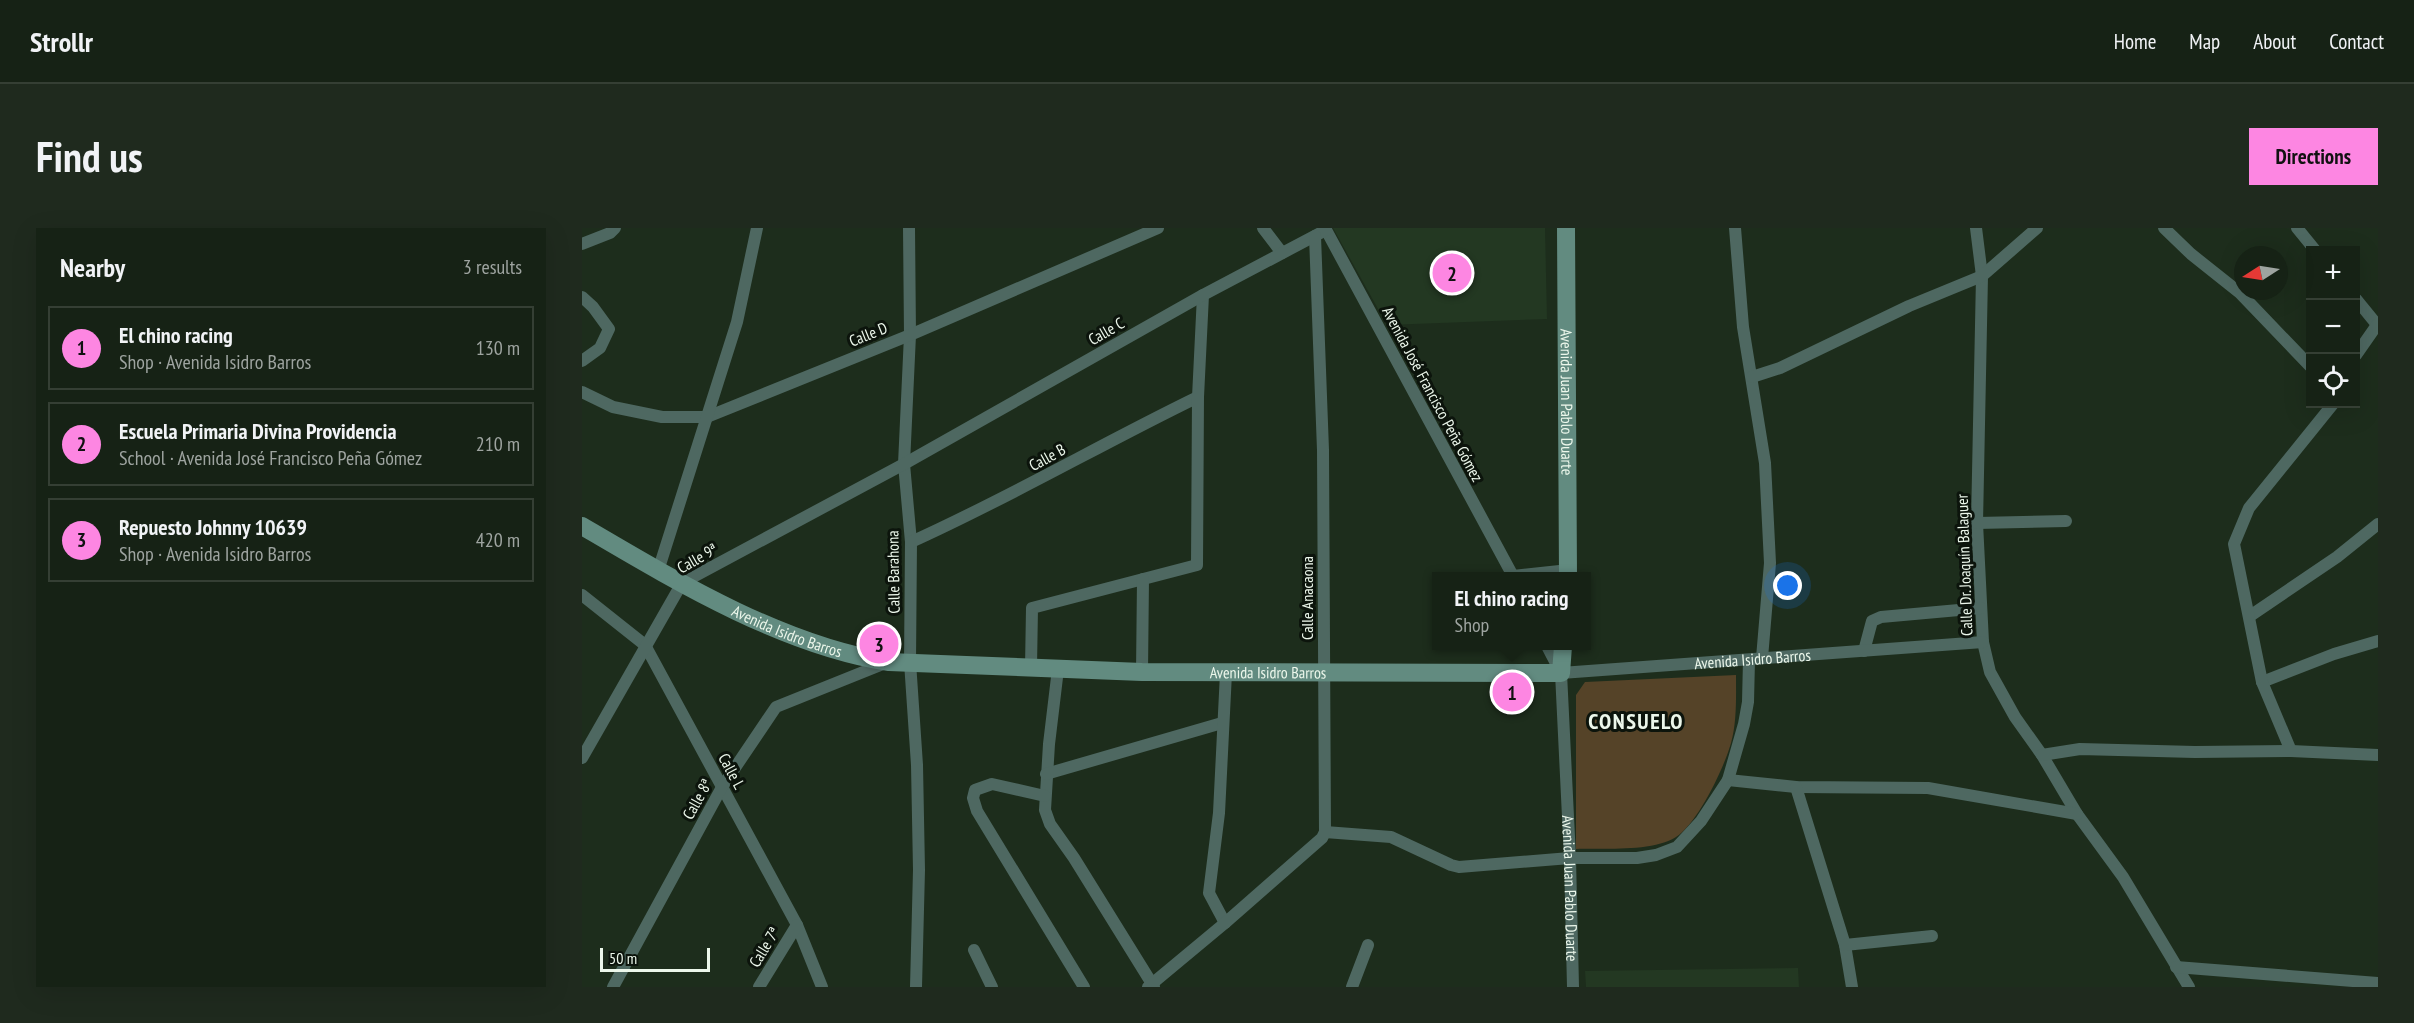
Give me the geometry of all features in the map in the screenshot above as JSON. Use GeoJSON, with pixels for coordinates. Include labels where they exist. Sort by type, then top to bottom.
{"type":"FeatureCollection","features":[{"type":"Feature","properties":{"kind":"street"},"geometry":{"type":"LineString","coordinates":[[582,244],[609,233],[615,228]]}},
{"type":"Feature","properties":{"kind":"street"},"geometry":{"type":"LineString","coordinates":[[658,571],[736,322],[756,228]]}},
{"type":"Feature","properties":{"kind":"street","name":"Calle Barahona"},"geometry":{"type":"LineString","coordinates":[[909,228],[910,335],[904,464],[911,542],[910,662],[917,765],[919,870],[916,987]]}},
{"type":"Feature","properties":{"kind":"street","name":"Calle D"},"geometry":{"type":"LineString","coordinates":[[582,392],[622,409],[662,417],[707,417],[910,335],[1158,228]]}},
{"type":"Feature","properties":{"kind":"street"},"geometry":{"type":"LineString","coordinates":[[1263,228],[1282,253]]}},
{"type":"Feature","properties":{"kind":"street","name":"Avenida Juan Pablo Duarte"},"geometry":{"type":"LineString","coordinates":[[1566,228],[1569,572]]}},
{"type":"Feature","properties":{"kind":"street"},"geometry":{"type":"LineString","coordinates":[[1735,228],[1743,327],[1765,463],[1770,563],[1762,658]]}},
{"type":"Feature","properties":{"kind":"street","name":"Calle Dr. Joaquín Balaguer"},"geometry":{"type":"LineString","coordinates":[[1976,228],[1982,276],[1977,523],[1983,642],[1990,672],[2015,717],[2042,755],[2077,814],[2123,877],[2189,987]]}},
{"type":"Feature","properties":{"kind":"street"},"geometry":{"type":"LineString","coordinates":[[1752,377],[1780,368],[1909,306],[1982,276],[2037,228]]}},
{"type":"Feature","properties":{"kind":"street"},"geometry":{"type":"LineString","coordinates":[[2164,228],[2191,254],[2240,293],[2306,362]]}},
{"type":"Feature","properties":{"kind":"street"},"geometry":{"type":"LineString","coordinates":[[2297,228],[2312,246]]}},
{"type":"Feature","properties":{"kind":"street","name":"Calle C"},"geometry":{"type":"LineString","coordinates":[[904,464],[1203,295],[1315,237],[1326,229]]}},
{"type":"Feature","properties":{"kind":"street","name":"Avenida José Francisco Peña Gómez"},"geometry":{"type":"LineString","coordinates":[[1326,229],[1511,572]]}},
{"type":"Feature","properties":{"kind":"street","name":"Calle Anacaona"},"geometry":{"type":"LineString","coordinates":[[1315,237],[1323,450],[1325,832]]}},
{"type":"Feature","properties":{"kind":"street"},"geometry":{"type":"LineString","coordinates":[[1031,667],[1032,608],[1197,565],[1198,397],[1203,295]]}},
{"type":"Feature","properties":{"kind":"street"},"geometry":{"type":"LineString","coordinates":[[582,297],[609,329],[600,348],[582,361]]}},
{"type":"Feature","properties":{"kind":"street"},"geometry":{"type":"LineString","coordinates":[[2356,300],[2377,326],[2356,354]]}},
{"type":"Feature","properties":{"kind":"street","name":"Calle B"},"geometry":{"type":"LineString","coordinates":[[911,542],[974,514],[1118,436],[1198,397]]}},
{"type":"Feature","properties":{"kind":"street"},"geometry":{"type":"LineString","coordinates":[[2291,751],[2262,682],[2234,544],[2249,508],[2330,408]]}},
{"type":"Feature","properties":{"kind":"street","name":"Calle 9ª"},"geometry":{"type":"LineString","coordinates":[[582,758],[682,583],[904,464]]}},
{"type":"Feature","properties":{"kind":"street"},"geometry":{"type":"LineString","coordinates":[[1977,523],[2066,521]]}},
{"type":"Feature","properties":{"kind":"street"},"geometry":{"type":"LineString","coordinates":[[2250,616],[2337,557],[2378,524]]}},
{"type":"Feature","properties":{"kind":"street","name":"Avenida Isidro Barros"},"geometry":{"type":"LineString","coordinates":[[582,526],[658,571],[786,632],[859,657],[889,662],[1142,672],[1561,673],[1983,642]]}},
{"type":"Feature","properties":{"kind":"street"},"geometry":{"type":"LineString","coordinates":[[1142,672],[1143,579]]}},
{"type":"Feature","properties":{"kind":"street","name":"Calle L"},"geometry":{"type":"LineString","coordinates":[[582,595],[645,645],[796,925],[822,987]]}},
{"type":"Feature","properties":{"kind":"street"},"geometry":{"type":"LineString","coordinates":[[1864,651],[1872,621],[1881,617],[1981,608]]}},
{"type":"Feature","properties":{"kind":"street"},"geometry":{"type":"LineString","coordinates":[[2262,682],[2334,654],[2378,641]]}},
{"type":"Feature","properties":{"kind":"street"},"geometry":{"type":"LineString","coordinates":[[1550,650],[1561,673]]}},
{"type":"Feature","properties":{"kind":"street","name":"Avenida Juan Pablo Duarte"},"geometry":{"type":"LineString","coordinates":[[1563,650],[1561,673],[1570,858],[1573,987]]}},
{"type":"Feature","properties":{"kind":"street"},"geometry":{"type":"LineString","coordinates":[[1058,669],[1045,810],[1050,825],[1074,858],[1151,986],[1322,838],[1325,832],[1390,837],[1454,867],[1570,858],[1637,858],[1672,850],[1683,843],[1701,821],[1728,780],[1748,702],[1749,660]]}},
{"type":"Feature","properties":{"kind":"street","name":"Calle 8ª"},"geometry":{"type":"LineString","coordinates":[[613,987],[722,787],[776,707],[889,662]]}},
{"type":"Feature","properties":{"kind":"street"},"geometry":{"type":"LineString","coordinates":[[1225,923],[1209,893],[1219,813],[1226,673]]}},
{"type":"Feature","properties":{"kind":"street"},"geometry":{"type":"LineString","coordinates":[[1047,774],[1222,723]]}},
{"type":"Feature","properties":{"kind":"street"},"geometry":{"type":"LineString","coordinates":[[2042,755],[2080,749],[2195,752],[2291,751],[2378,755]]}},
{"type":"Feature","properties":{"kind":"street"},"geometry":{"type":"LineString","coordinates":[[1728,780],[1796,787],[1928,788],[2077,814]]}},
{"type":"Feature","properties":{"kind":"street"},"geometry":{"type":"LineString","coordinates":[[1045,796],[992,784],[975,790],[973,798],[977,811],[1084,987]]}},
{"type":"Feature","properties":{"kind":"street"},"geometry":{"type":"LineString","coordinates":[[1796,787],[1845,945],[1852,987]]}},
{"type":"Feature","properties":{"kind":"street","name":"Calle 7ª"},"geometry":{"type":"LineString","coordinates":[[759,987],[796,925]]}},
{"type":"Feature","properties":{"kind":"street"},"geometry":{"type":"LineString","coordinates":[[1845,945],[1932,936]]}},
{"type":"Feature","properties":{"kind":"street"},"geometry":{"type":"LineString","coordinates":[[1352,987],[1368,945]]}},
{"type":"Feature","properties":{"kind":"street"},"geometry":{"type":"LineString","coordinates":[[974,950],[992,987]]}},
{"type":"Feature","properties":{"kind":"street"},"geometry":{"type":"LineString","coordinates":[[2176,967],[2378,982]]}},
{"type":"Feature","properties":{"kind":"shaded area"},"geometry":{"type":"Polygon","coordinates":[[[1333,228],[1545,228],[1547,319],[1387,325],[1333,228]]]}},
{"type":"Feature","properties":{"kind":"shaded area"},"geometry":{"type":"Polygon","coordinates":[[[1736,675],[1736,709],[1728,754],[1701,808],[1684,830],[1666,842],[1654,845],[1576,849],[1576,695],[1585,682],[1736,675]]]}},
{"type":"Feature","properties":{"kind":"shaded area"},"geometry":{"type":"Polygon","coordinates":[[[1798,968],[1799,987],[1586,987],[1585,971],[1798,968]]]}},
{"type":"Feature","properties":{"kind":"place","name":"Escuela Primaria Divina Providencia"},"geometry":{"type":"Point","coordinates":[1452,273]}},
{"type":"Feature","properties":{"kind":"place","name":"Repuesto Johnny 10639"},"geometry":{"type":"Point","coordinates":[879,644]}},
{"type":"Feature","properties":{"kind":"place","name":"El chino racing"},"geometry":{"type":"Point","coordinates":[1512,692]}},
{"type":"Feature","properties":{"kind":"district","name":"CONSUELO"},"geometry":{"type":"Point","coordinates":[1636,721]}}]}
